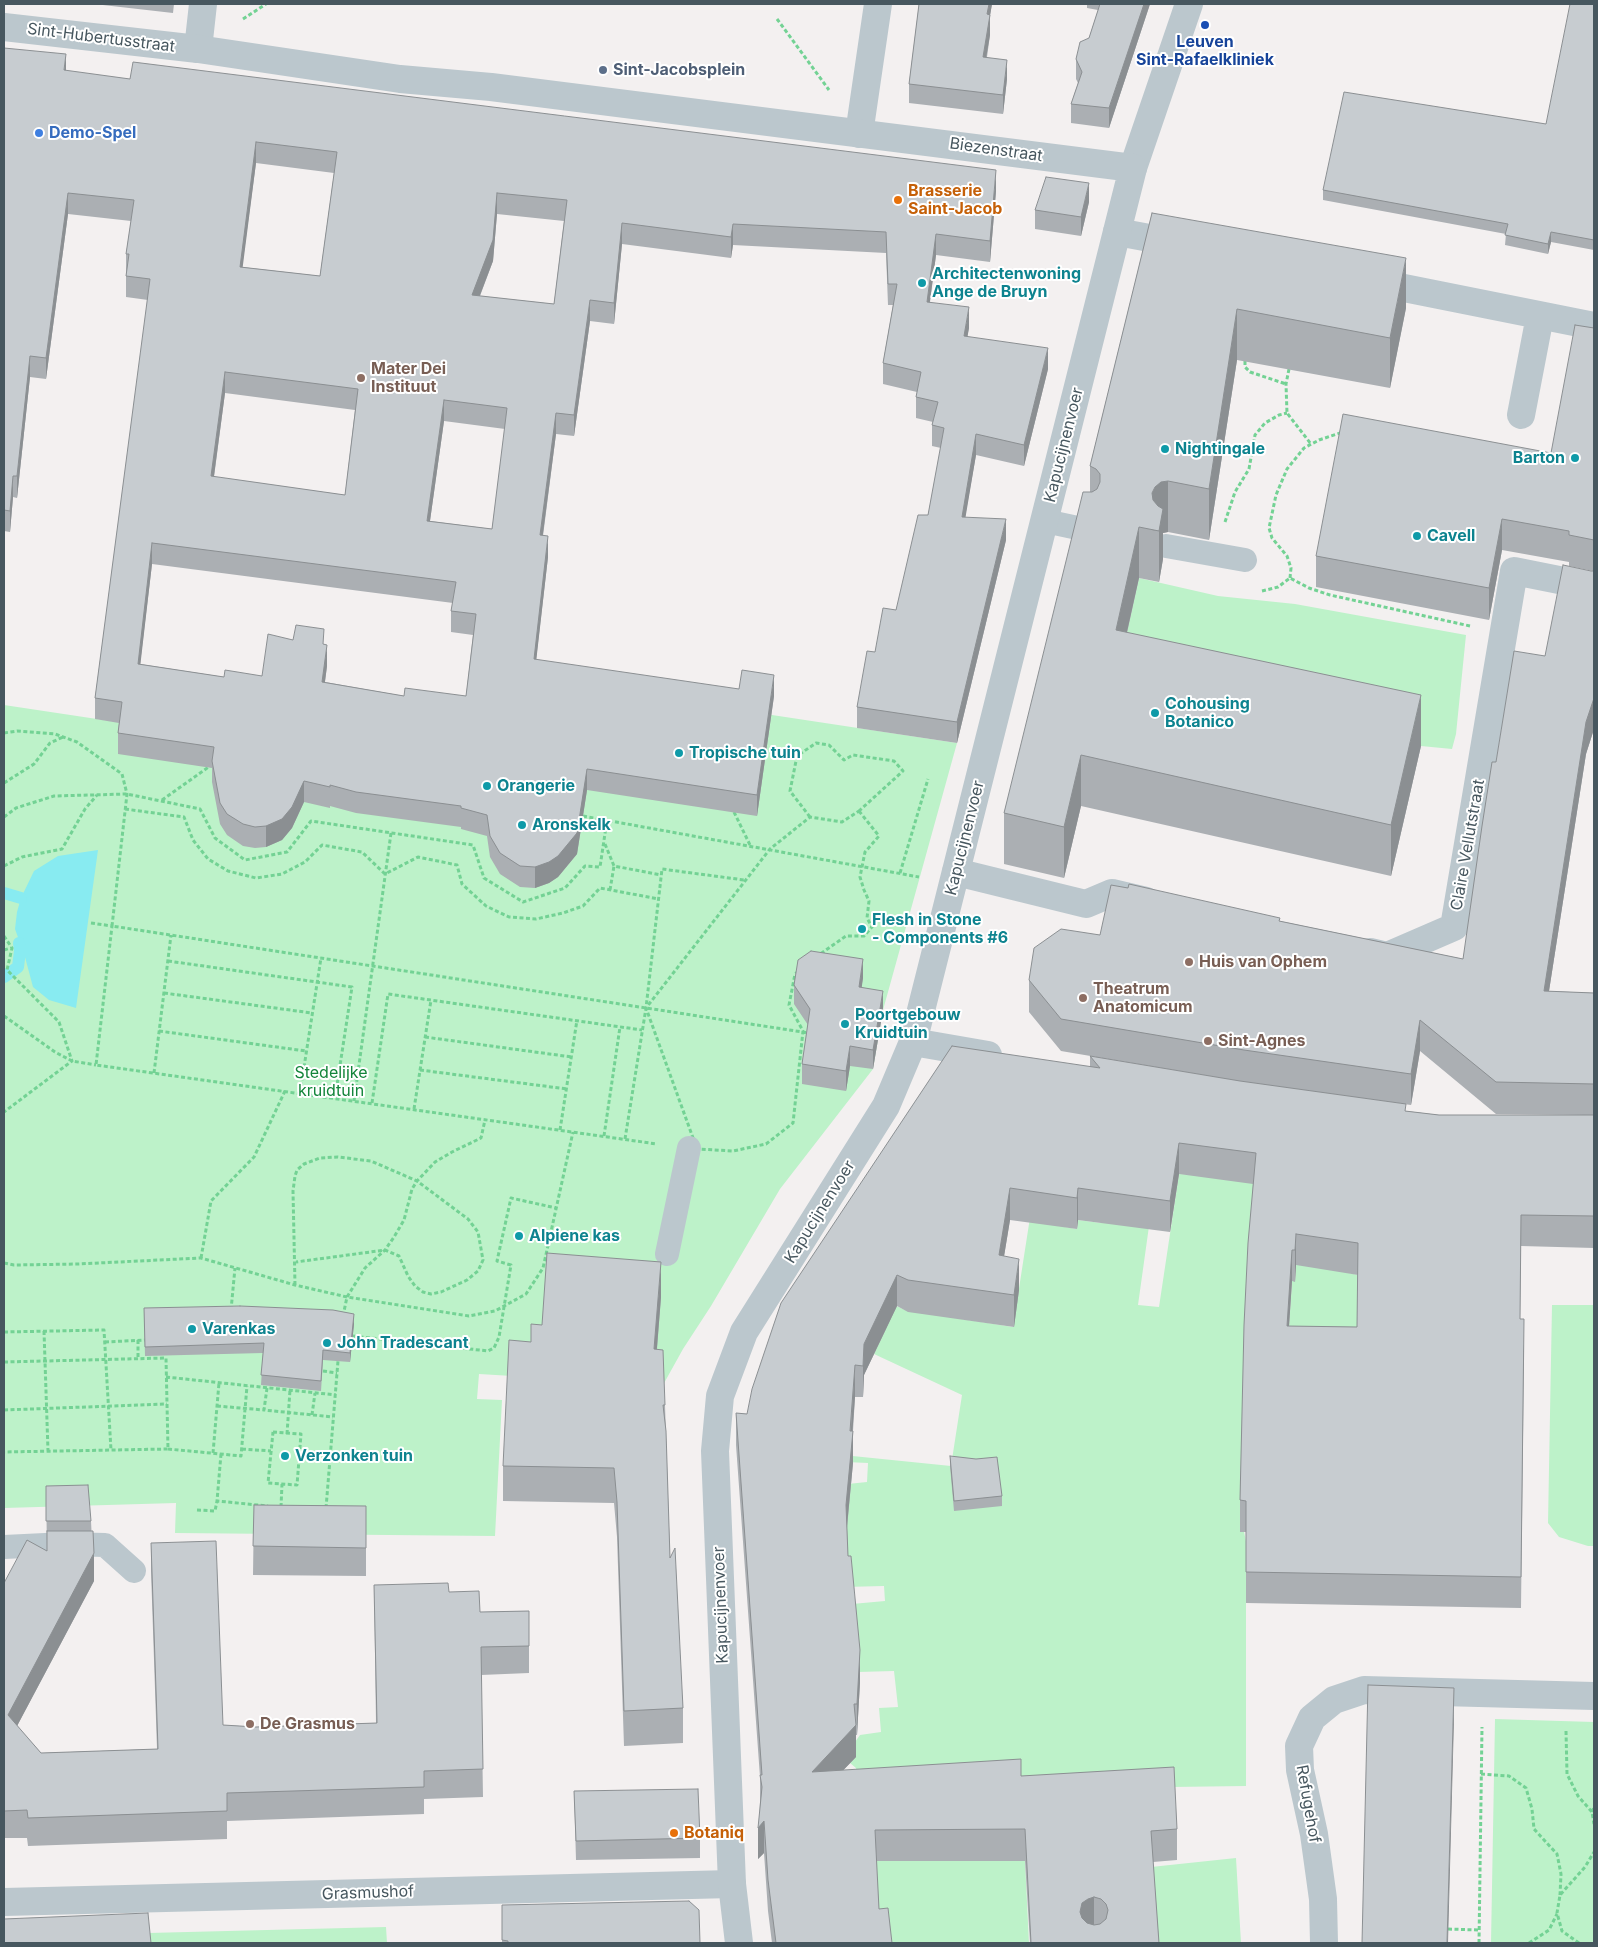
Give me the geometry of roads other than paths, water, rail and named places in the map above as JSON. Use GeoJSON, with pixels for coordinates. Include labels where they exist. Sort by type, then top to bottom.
{"type":"FeatureCollection","features":[{"type":"Feature","properties":{"kind":"street"},"geometry":{"type":"LineString","coordinates":[[203,4],[198,49],[400,79],[492,87],[859,134],[878,4]]}},
{"type":"Feature","properties":{"kind":"street","name":"Kapucijnenvoer"},"geometry":{"type":"LineString","coordinates":[[739,1943],[732,1884],[715,1451],[720,1396],[744,1332],[886,1106],[913,1042],[1133,168],[1189,4]]}},
{"type":"Feature","properties":{"kind":"street","name":"Sint-Hubertusstraat"},"geometry":{"type":"LineString","coordinates":[[4,27],[198,49]]}},
{"type":"Feature","properties":{"kind":"street","name":"Biezenstraat"},"geometry":{"type":"LineString","coordinates":[[859,134],[1133,168]]}},
{"type":"Feature","properties":{"kind":"street"},"geometry":{"type":"LineString","coordinates":[[1117,232],[1204,249]]}},
{"type":"Feature","properties":{"kind":"street"},"geometry":{"type":"LineString","coordinates":[[1348,277],[1594,326]]}},
{"type":"Feature","properties":{"kind":"street"},"geometry":{"type":"LineString","coordinates":[[1521,415],[1540,316]]}},
{"type":"Feature","properties":{"kind":"street","name":"Claire Vellutstraat"},"geometry":{"type":"LineString","coordinates":[[1349,947],[1387,956],[1454,927],[1514,571],[1594,588]]}},
{"type":"Feature","properties":{"kind":"street"},"geometry":{"type":"LineString","coordinates":[[956,872],[1086,904],[1112,894],[1168,906]]}},
{"type":"Feature","properties":{"kind":"street"},"geometry":{"type":"LineString","coordinates":[[913,1042],[1010,1059]]}},
{"type":"Feature","properties":{"kind":"street","name":"Refugehof"},"geometry":{"type":"LineString","coordinates":[[1324,1943],[1320,1880],[1314,1834],[1300,1770],[1299,1746],[1312,1718],[1334,1700],[1364,1690],[1594,1696]]}},
{"type":"Feature","properties":{"kind":"street","name":"Grasmushof"},"geometry":{"type":"LineString","coordinates":[[4,1902],[732,1884]]}},
{"type":"Feature","properties":{"kind":"lane"},"geometry":{"type":"LineString","coordinates":[[1045,521],[1087,530]]}},
{"type":"Feature","properties":{"kind":"lane"},"geometry":{"type":"LineString","coordinates":[[1166,546],[1246,560]]}},
{"type":"Feature","properties":{"kind":"lane"},"geometry":{"type":"LineString","coordinates":[[667,1254],[693,1149]]}},
{"type":"Feature","properties":{"kind":"lane"},"geometry":{"type":"LineString","coordinates":[[4,1547],[105,1544],[134,1571]]}},
{"type":"Feature","properties":{"kind":"water"},"geometry":{"type":"Polygon","coordinates":[[[98,850],[76,1008],[49,1000],[33,987],[15,929],[17,912],[21,898],[34,871],[58,856],[98,850]]]}},
{"type":"Feature","properties":{"kind":"waterway"},"geometry":{"type":"LineString","coordinates":[[4,893],[21,898]]}},
{"type":"Feature","properties":{"kind":"waterway"},"geometry":{"type":"LineString","coordinates":[[4,977],[18,967],[19,943]]}},
{"type":"Feature","properties":{"kind":"place","name":"Leuven Sint-Rafaelkliniek"},"geometry":{"type":"Point","coordinates":[1205,25]}},
{"type":"Feature","properties":{"kind":"place","name":"Sint-Jacobsplein"},"geometry":{"type":"Point","coordinates":[603,70]}},
{"type":"Feature","properties":{"kind":"place","name":"Demo-Spel"},"geometry":{"type":"Point","coordinates":[39,133]}},
{"type":"Feature","properties":{"kind":"place","name":"Brasserie Saint-Jacob"},"geometry":{"type":"Point","coordinates":[898,200]}},
{"type":"Feature","properties":{"kind":"place","name":"Architectenwoning Ange de Bruyn"},"geometry":{"type":"Point","coordinates":[922,283]}},
{"type":"Feature","properties":{"kind":"place","name":"Mater Dei Instituut"},"geometry":{"type":"Point","coordinates":[361,378]}},
{"type":"Feature","properties":{"kind":"place","name":"Nightingale"},"geometry":{"type":"Point","coordinates":[1165,449]}},
{"type":"Feature","properties":{"kind":"place","name":"Barton"},"geometry":{"type":"Point","coordinates":[1575,458]}},
{"type":"Feature","properties":{"kind":"place","name":"Cavell"},"geometry":{"type":"Point","coordinates":[1417,536]}},
{"type":"Feature","properties":{"kind":"place","name":"Cohousing Botanico"},"geometry":{"type":"Point","coordinates":[1155,713]}},
{"type":"Feature","properties":{"kind":"place","name":"Tropische tuin"},"geometry":{"type":"Point","coordinates":[679,753]}},
{"type":"Feature","properties":{"kind":"place","name":"Orangerie"},"geometry":{"type":"Point","coordinates":[487,786]}},
{"type":"Feature","properties":{"kind":"place","name":"Aronskelk"},"geometry":{"type":"Point","coordinates":[522,825]}},
{"type":"Feature","properties":{"kind":"place","name":"Flesh in Stone - Components #6"},"geometry":{"type":"Point","coordinates":[862,929]}},
{"type":"Feature","properties":{"kind":"place","name":"Huis van Ophem"},"geometry":{"type":"Point","coordinates":[1189,962]}},
{"type":"Feature","properties":{"kind":"place","name":"Theatrum Anatomicum"},"geometry":{"type":"Point","coordinates":[1083,998]}},
{"type":"Feature","properties":{"kind":"place","name":"Poortgebouw Kruidtuin"},"geometry":{"type":"Point","coordinates":[845,1024]}},
{"type":"Feature","properties":{"kind":"place","name":"Sint-Agnes"},"geometry":{"type":"Point","coordinates":[1208,1041]}},
{"type":"Feature","properties":{"kind":"place","name":"Alpiene kas"},"geometry":{"type":"Point","coordinates":[519,1236]}},
{"type":"Feature","properties":{"kind":"place","name":"Varenkas"},"geometry":{"type":"Point","coordinates":[192,1329]}},
{"type":"Feature","properties":{"kind":"place","name":"John Tradescant"},"geometry":{"type":"Point","coordinates":[327,1343]}},
{"type":"Feature","properties":{"kind":"place","name":"Verzonken tuin"},"geometry":{"type":"Point","coordinates":[285,1456]}},
{"type":"Feature","properties":{"kind":"place","name":"De Grasmus"},"geometry":{"type":"Point","coordinates":[250,1724]}},
{"type":"Feature","properties":{"kind":"place","name":"Botaniq"},"geometry":{"type":"Point","coordinates":[674,1833]}},
{"type":"Feature","properties":{"kind":"park label","name":"Stedelijke kruidtuin"},"geometry":{"type":"Point","coordinates":[331,1082]}}]}
